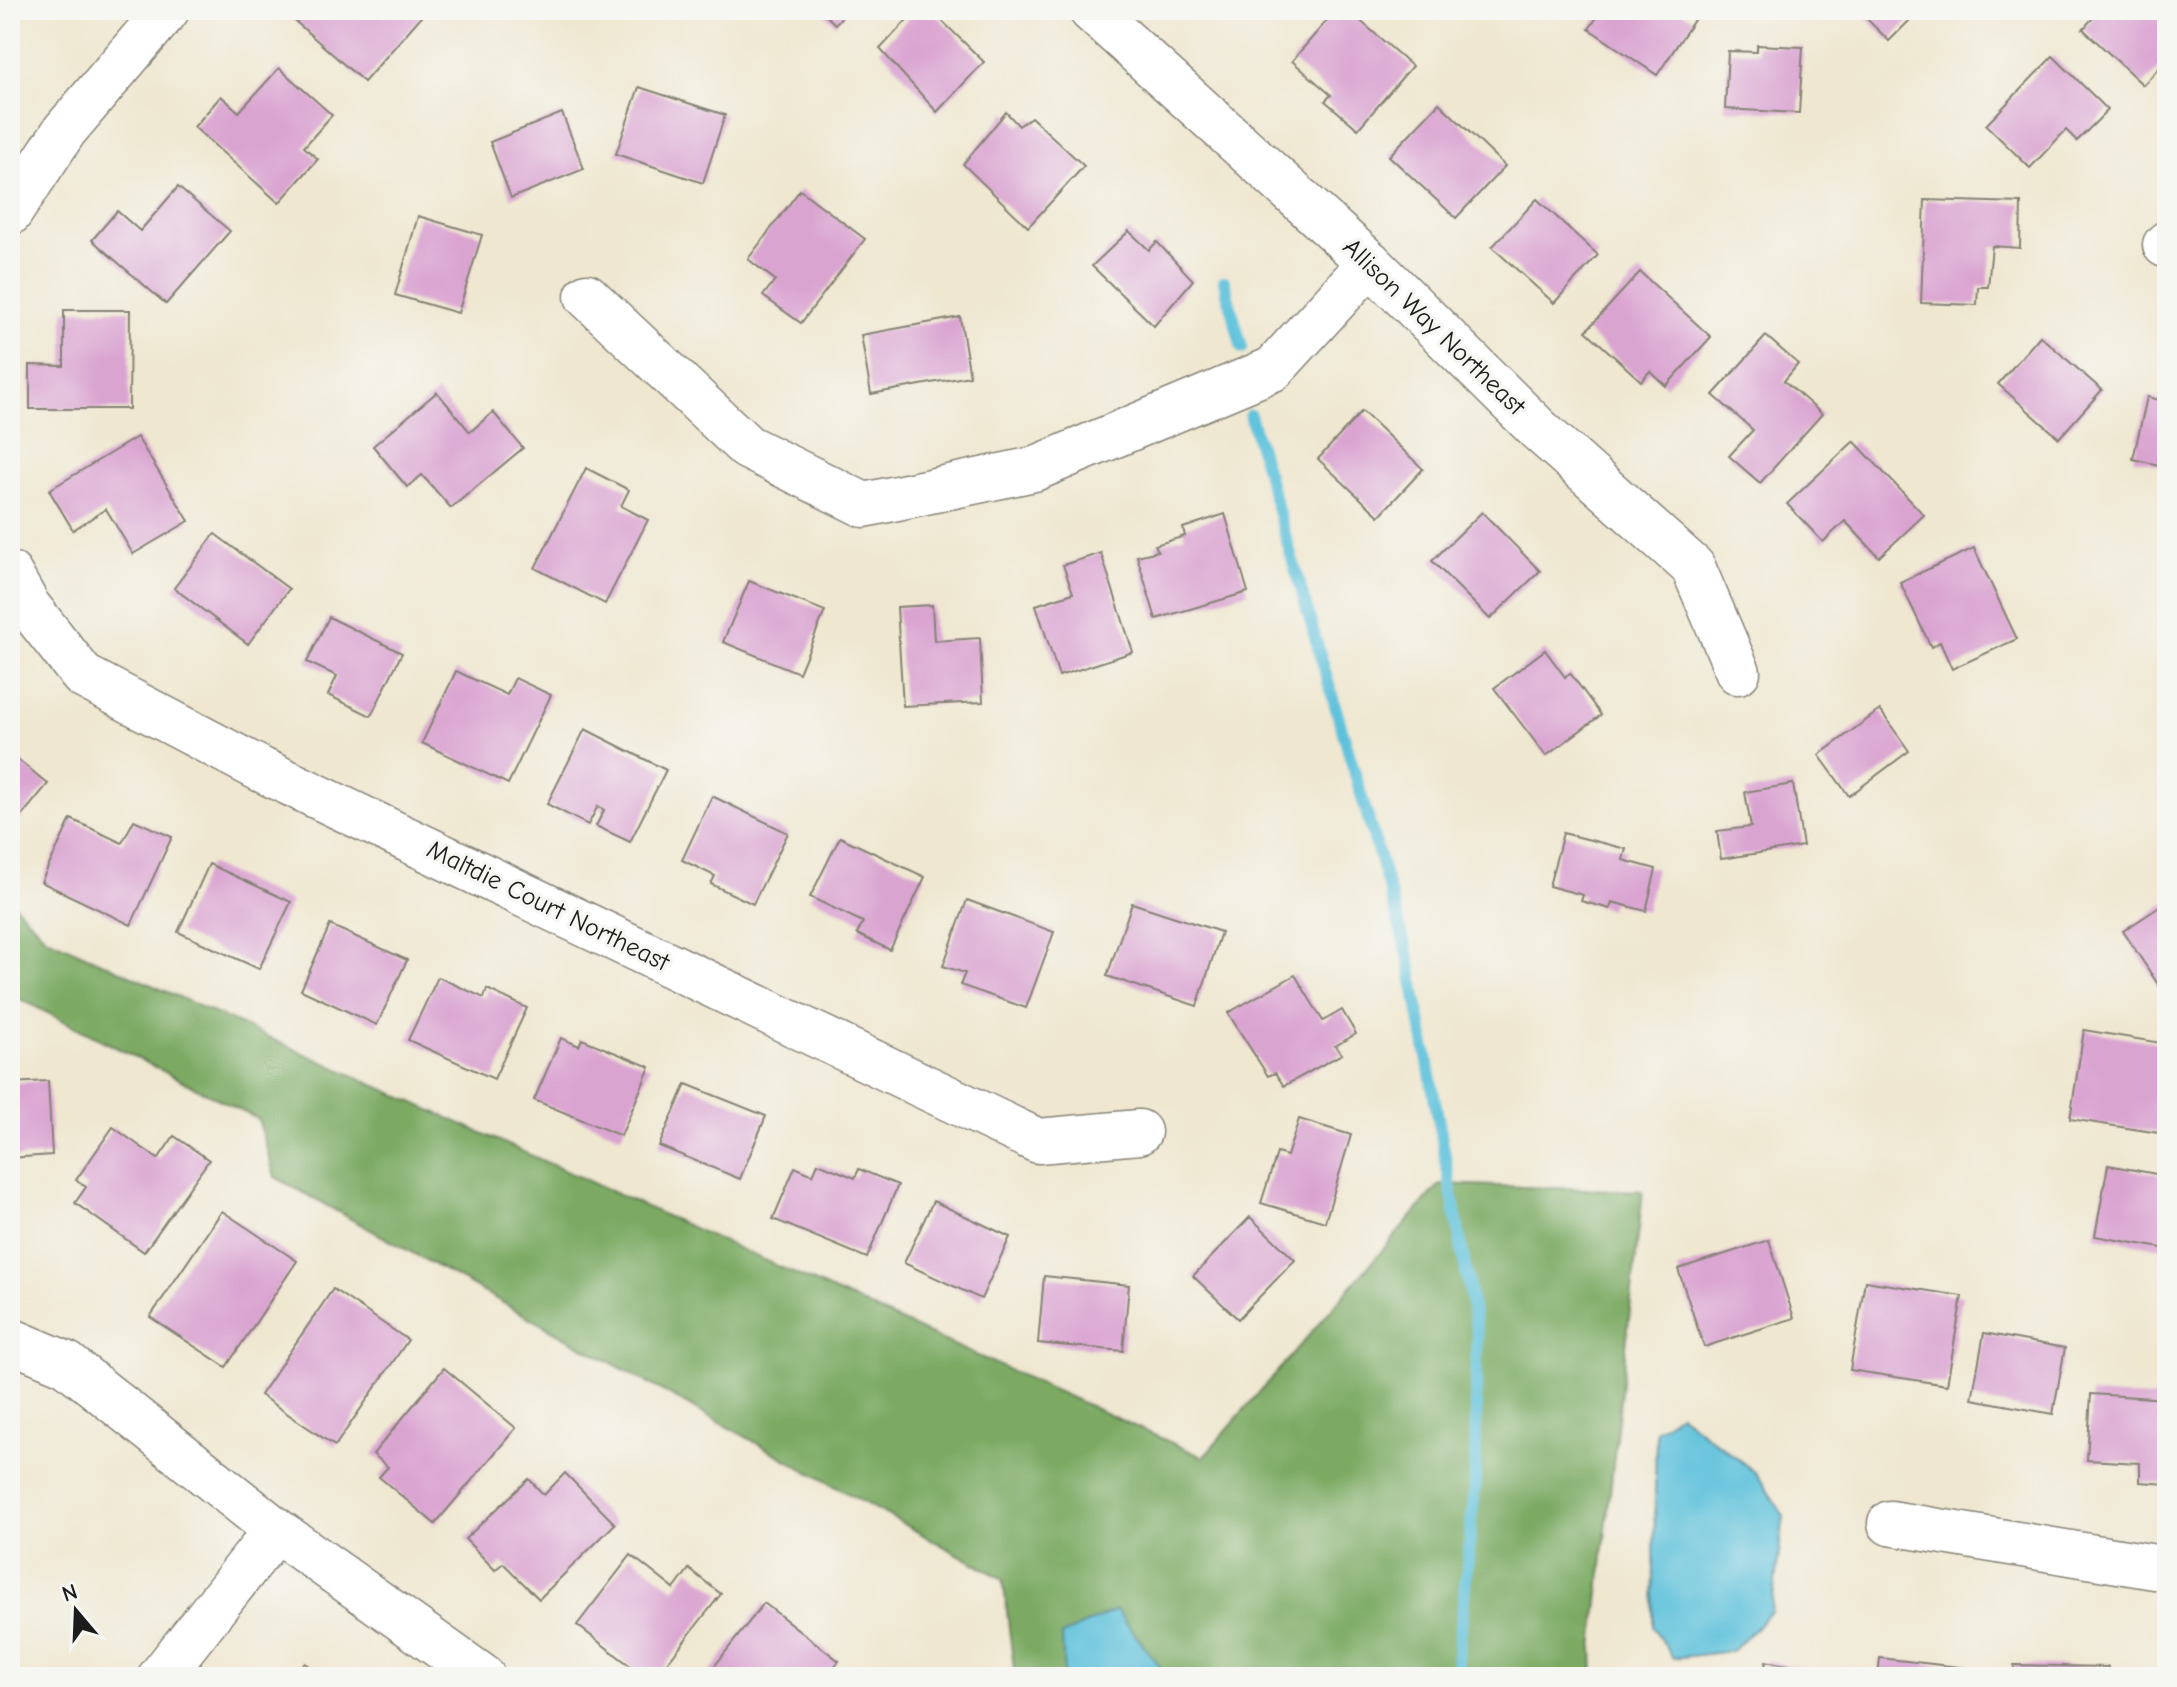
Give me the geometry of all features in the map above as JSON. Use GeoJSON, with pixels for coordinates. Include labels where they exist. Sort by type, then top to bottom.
{"type":"FeatureCollection","features":[{"type":"Feature","properties":{"kind":"street"},"geometry":{"type":"LineString","coordinates":[[10,213],[65,130],[167,10]]}},
{"type":"Feature","properties":{"kind":"street","name":"Allison Way Northeast"},"geometry":{"type":"LineString","coordinates":[[1091,10],[1370,263],[1539,430],[1693,567],[1738,672]]}},
{"type":"Feature","properties":{"kind":"street"},"geometry":{"type":"LineString","coordinates":[[587,296],[747,447],[864,505],[1034,469],[1273,369],[1370,263]]}},
{"type":"Feature","properties":{"kind":"street","name":"Maltdie Court Northeast"},"geometry":{"type":"LineString","coordinates":[[10,574],[28,606],[83,676],[262,770],[1038,1141],[1139,1132]]}},
{"type":"Feature","properties":{"kind":"street"},"geometry":{"type":"LineString","coordinates":[[10,1340],[67,1364],[276,1530],[483,1677]]}},
{"type":"Feature","properties":{"kind":"street"},"geometry":{"type":"LineString","coordinates":[[1890,1523],[2167,1569]]}},
{"type":"Feature","properties":{"kind":"street"},"geometry":{"type":"LineString","coordinates":[[160,1677],[276,1530]]}},
{"type":"Feature","properties":{"kind":"green space"},"geometry":{"type":"Polygon","coordinates":[[[10,900],[45,937],[1203,1457],[1440,1184],[1643,1191],[1593,1648],[1594,1677],[1015,1677],[1003,1579],[275,1177],[258,1119],[10,994],[10,900]]]}},
{"type":"Feature","properties":{"kind":"water"},"geometry":{"type":"Polygon","coordinates":[[[1679,1414],[1756,1473],[1784,1516],[1771,1612],[1732,1651],[1673,1658],[1653,1627],[1656,1430],[1679,1414]]]}},
{"type":"Feature","properties":{"kind":"water"},"geometry":{"type":"Polygon","coordinates":[[[1116,1610],[1168,1677],[1064,1677],[1062,1635],[1116,1610]]]}},
{"type":"Feature","properties":{"kind":"building"},"geometry":{"type":"Polygon","coordinates":[[[291,10],[427,10],[364,82],[287,14],[291,10]]]}},
{"type":"Feature","properties":{"kind":"building"},"geometry":{"type":"Polygon","coordinates":[[[820,10],[849,10],[835,24],[820,10]]]}},
{"type":"Feature","properties":{"kind":"building"},"geometry":{"type":"Polygon","coordinates":[[[916,10],[931,10],[984,62],[937,112],[880,49],[916,10]]]}},
{"type":"Feature","properties":{"kind":"building"},"geometry":{"type":"Polygon","coordinates":[[[1336,10],[1348,10],[1412,66],[1358,129],[1325,101],[1331,95],[1292,61],[1336,10]]]}},
{"type":"Feature","properties":{"kind":"building"},"geometry":{"type":"Polygon","coordinates":[[[1602,10],[1679,10],[1694,20],[1657,75],[1589,29],[1602,10]]]}},
{"type":"Feature","properties":{"kind":"building"},"geometry":{"type":"Polygon","coordinates":[[[1858,10],[1920,10],[1889,41],[1858,10]]]}},
{"type":"Feature","properties":{"kind":"building"},"geometry":{"type":"Polygon","coordinates":[[[2100,10],[2108,10],[2116,17],[2123,10],[2167,10],[2167,48],[2159,57],[2165,62],[2143,85],[2083,29],[2100,10]]]}},
{"type":"Feature","properties":{"kind":"building"},"geometry":{"type":"Polygon","coordinates":[[[1757,45],[1803,47],[1799,113],[1725,109],[1728,51],[1757,52],[1757,45]]]}},
{"type":"Feature","properties":{"kind":"building"},"geometry":{"type":"Polygon","coordinates":[[[2053,56],[2108,110],[2077,141],[2066,130],[2030,168],[1986,125],[2053,56]]]}},
{"type":"Feature","properties":{"kind":"building"},"geometry":{"type":"Polygon","coordinates":[[[279,68],[332,115],[304,147],[318,159],[279,203],[194,127],[221,96],[239,112],[279,68]]]}},
{"type":"Feature","properties":{"kind":"building"},"geometry":{"type":"Polygon","coordinates":[[[639,87],[725,115],[703,183],[616,154],[639,87]]]}},
{"type":"Feature","properties":{"kind":"building"},"geometry":{"type":"Polygon","coordinates":[[[1439,103],[1505,166],[1456,218],[1389,156],[1439,103]]]}},
{"type":"Feature","properties":{"kind":"building"},"geometry":{"type":"Polygon","coordinates":[[[1006,112],[1019,126],[1031,117],[1084,166],[1028,227],[963,164],[1006,112]]]}},
{"type":"Feature","properties":{"kind":"building"},"geometry":{"type":"Polygon","coordinates":[[[562,113],[584,169],[511,198],[490,142],[562,113]]]}},
{"type":"Feature","properties":{"kind":"building"},"geometry":{"type":"Polygon","coordinates":[[[178,187],[230,231],[166,304],[92,240],[117,211],[140,231],[178,187]]]}},
{"type":"Feature","properties":{"kind":"building"},"geometry":{"type":"Polygon","coordinates":[[[800,190],[865,239],[801,323],[763,296],[775,280],[748,259],[800,190]]]}},
{"type":"Feature","properties":{"kind":"building"},"geometry":{"type":"Polygon","coordinates":[[[1537,199],[1598,255],[1554,303],[1492,247],[1537,199]]]}},
{"type":"Feature","properties":{"kind":"building"},"geometry":{"type":"Polygon","coordinates":[[[1925,200],[2021,203],[2020,248],[1992,246],[1988,287],[1978,287],[1977,305],[1921,303],[1925,200]]]}},
{"type":"Feature","properties":{"kind":"building"},"geometry":{"type":"Polygon","coordinates":[[[418,216],[482,235],[458,313],[395,295],[418,216]]]}},
{"type":"Feature","properties":{"kind":"building"},"geometry":{"type":"Polygon","coordinates":[[[1129,231],[1149,250],[1157,242],[1193,280],[1154,326],[1092,266],[1129,231]]]}},
{"type":"Feature","properties":{"kind":"building"},"geometry":{"type":"Polygon","coordinates":[[[1640,272],[1711,337],[1666,386],[1650,371],[1641,381],[1586,331],[1640,272]]]}},
{"type":"Feature","properties":{"kind":"building"},"geometry":{"type":"Polygon","coordinates":[[[64,310],[130,310],[129,409],[30,409],[30,365],[64,366],[64,310]]]}},
{"type":"Feature","properties":{"kind":"building"},"geometry":{"type":"Polygon","coordinates":[[[960,317],[970,376],[871,394],[861,335],[960,317]]]}},
{"type":"Feature","properties":{"kind":"building"},"geometry":{"type":"Polygon","coordinates":[[[1766,336],[1798,364],[1784,381],[1822,414],[1760,483],[1729,456],[1753,430],[1713,395],[1766,336]]]}},
{"type":"Feature","properties":{"kind":"building"},"geometry":{"type":"Polygon","coordinates":[[[2040,336],[2102,390],[2059,438],[1998,384],[2040,336]]]}},
{"type":"Feature","properties":{"kind":"building"},"geometry":{"type":"Polygon","coordinates":[[[437,392],[470,432],[493,412],[523,448],[451,508],[422,475],[407,487],[373,446],[437,392]]]}},
{"type":"Feature","properties":{"kind":"building"},"geometry":{"type":"Polygon","coordinates":[[[2147,397],[2167,402],[2167,467],[2133,459],[2147,397]]]}},
{"type":"Feature","properties":{"kind":"building"},"geometry":{"type":"Polygon","coordinates":[[[1362,411],[1423,469],[1379,516],[1318,459],[1362,411]]]}},
{"type":"Feature","properties":{"kind":"building"},"geometry":{"type":"Polygon","coordinates":[[[137,437],[189,521],[133,554],[106,509],[73,530],[49,490],[137,437]]]}},
{"type":"Feature","properties":{"kind":"building"},"geometry":{"type":"Polygon","coordinates":[[[1854,441],[1924,515],[1879,557],[1845,521],[1823,542],[1787,504],[1854,441]]]}},
{"type":"Feature","properties":{"kind":"building"},"geometry":{"type":"Polygon","coordinates":[[[586,468],[629,490],[621,506],[648,520],[605,604],[535,568],[586,468]]]}},
{"type":"Feature","properties":{"kind":"building"},"geometry":{"type":"Polygon","coordinates":[[[1482,512],[1540,571],[1490,619],[1432,561],[1482,512]]]}},
{"type":"Feature","properties":{"kind":"building"},"geometry":{"type":"Polygon","coordinates":[[[1225,514],[1248,592],[1156,619],[1137,556],[1158,551],[1155,545],[1185,536],[1183,528],[1225,514]]]}},
{"type":"Feature","properties":{"kind":"building"},"geometry":{"type":"Polygon","coordinates":[[[215,534],[289,589],[248,644],[174,588],[215,534]]]}},
{"type":"Feature","properties":{"kind":"building"},"geometry":{"type":"Polygon","coordinates":[[[1974,548],[2017,639],[1952,669],[1940,642],[1931,647],[1900,582],[1974,548]]]}},
{"type":"Feature","properties":{"kind":"building"},"geometry":{"type":"Polygon","coordinates":[[[1101,553],[1133,652],[1059,676],[1036,605],[1073,593],[1063,565],[1101,553]]]}},
{"type":"Feature","properties":{"kind":"building"},"geometry":{"type":"Polygon","coordinates":[[[749,581],[825,611],[799,673],[723,642],[749,581]]]}},
{"type":"Feature","properties":{"kind":"building"},"geometry":{"type":"Polygon","coordinates":[[[932,605],[934,641],[980,638],[983,702],[903,706],[897,607],[932,605]]]}},
{"type":"Feature","properties":{"kind":"building"},"geometry":{"type":"Polygon","coordinates":[[[329,617],[402,653],[371,716],[328,695],[337,676],[307,662],[329,617]]]}},
{"type":"Feature","properties":{"kind":"building"},"geometry":{"type":"Polygon","coordinates":[[[1545,650],[1565,677],[1570,673],[1601,715],[1546,756],[1494,688],[1545,650]]]}},
{"type":"Feature","properties":{"kind":"building"},"geometry":{"type":"Polygon","coordinates":[[[456,671],[507,695],[515,678],[551,695],[508,784],[422,743],[456,671]]]}},
{"type":"Feature","properties":{"kind":"building"},"geometry":{"type":"Polygon","coordinates":[[[1880,710],[1909,751],[1849,796],[1819,755],[1880,710]]]}},
{"type":"Feature","properties":{"kind":"building"},"geometry":{"type":"Polygon","coordinates":[[[585,729],[666,770],[630,842],[596,826],[604,810],[598,806],[588,825],[547,804],[585,729]]]}},
{"type":"Feature","properties":{"kind":"building"},"geometry":{"type":"Polygon","coordinates":[[[10,753],[48,784],[10,830],[10,753]]]}},
{"type":"Feature","properties":{"kind":"building"},"geometry":{"type":"Polygon","coordinates":[[[1793,784],[1803,846],[1721,859],[1717,831],[1751,827],[1745,792],[1793,784]]]}},
{"type":"Feature","properties":{"kind":"building"},"geometry":{"type":"Polygon","coordinates":[[[712,796],[788,833],[753,904],[711,884],[715,876],[682,860],[712,796]]]}},
{"type":"Feature","properties":{"kind":"building"},"geometry":{"type":"Polygon","coordinates":[[[71,819],[122,843],[134,820],[172,837],[131,925],[41,882],[71,819]]]}},
{"type":"Feature","properties":{"kind":"building"},"geometry":{"type":"Polygon","coordinates":[[[1563,833],[1626,849],[1623,860],[1656,869],[1646,911],[1612,902],[1610,909],[1581,901],[1583,895],[1549,886],[1563,833]]]}},
{"type":"Feature","properties":{"kind":"building"},"geometry":{"type":"Polygon","coordinates":[[[840,837],[925,877],[890,950],[857,934],[863,922],[810,897],[840,837]]]}},
{"type":"Feature","properties":{"kind":"building"},"geometry":{"type":"Polygon","coordinates":[[[209,864],[291,902],[259,969],[178,932],[209,864]]]}},
{"type":"Feature","properties":{"kind":"building"},"geometry":{"type":"Polygon","coordinates":[[[967,900],[1054,932],[1026,1008],[960,985],[965,973],[943,966],[967,900]]]}},
{"type":"Feature","properties":{"kind":"building"},"geometry":{"type":"Polygon","coordinates":[[[2167,902],[2167,998],[2123,931],[2167,902]]]}},
{"type":"Feature","properties":{"kind":"building"},"geometry":{"type":"Polygon","coordinates":[[[1132,903],[1221,932],[1197,1006],[1107,976],[1132,903]]]}},
{"type":"Feature","properties":{"kind":"building"},"geometry":{"type":"Polygon","coordinates":[[[330,925],[407,960],[377,1025],[301,990],[330,925]]]}},
{"type":"Feature","properties":{"kind":"building"},"geometry":{"type":"Polygon","coordinates":[[[1295,975],[1323,1021],[1342,1010],[1356,1034],[1335,1046],[1342,1054],[1284,1086],[1275,1073],[1268,1076],[1228,1013],[1295,975]]]}},
{"type":"Feature","properties":{"kind":"building"},"geometry":{"type":"Polygon","coordinates":[[[438,977],[484,998],[487,989],[527,1008],[494,1079],[408,1040],[438,977]]]}},
{"type":"Feature","properties":{"kind":"building"},"geometry":{"type":"Polygon","coordinates":[[[2084,1030],[2167,1044],[2167,1080],[2159,1133],[2070,1119],[2084,1030]]]}},
{"type":"Feature","properties":{"kind":"building"},"geometry":{"type":"Polygon","coordinates":[[[561,1038],[579,1046],[582,1039],[650,1067],[621,1136],[534,1100],[561,1038]]]}},
{"type":"Feature","properties":{"kind":"building"},"geometry":{"type":"Polygon","coordinates":[[[48,1081],[52,1155],[10,1158],[10,1083],[48,1081]]]}},
{"type":"Feature","properties":{"kind":"building"},"geometry":{"type":"Polygon","coordinates":[[[686,1084],[766,1116],[740,1179],[659,1146],[686,1084]]]}},
{"type":"Feature","properties":{"kind":"building"},"geometry":{"type":"Polygon","coordinates":[[[1299,1119],[1351,1135],[1325,1222],[1261,1203],[1277,1153],[1287,1156],[1299,1119]]]}},
{"type":"Feature","properties":{"kind":"building"},"geometry":{"type":"Polygon","coordinates":[[[113,1127],[158,1159],[174,1136],[209,1160],[144,1252],[75,1203],[86,1187],[76,1180],[113,1127]]]}},
{"type":"Feature","properties":{"kind":"building"},"geometry":{"type":"Polygon","coordinates":[[[818,1163],[855,1178],[859,1169],[898,1185],[867,1258],[773,1219],[795,1167],[813,1175],[818,1163]]]}},
{"type":"Feature","properties":{"kind":"building"},"geometry":{"type":"Polygon","coordinates":[[[2108,1165],[2167,1176],[2167,1249],[2095,1236],[2108,1165]]]}},
{"type":"Feature","properties":{"kind":"building"},"geometry":{"type":"Polygon","coordinates":[[[933,1201],[1010,1237],[981,1299],[904,1263],[933,1201]]]}},
{"type":"Feature","properties":{"kind":"building"},"geometry":{"type":"Polygon","coordinates":[[[222,1211],[297,1261],[226,1367],[150,1317],[222,1211]]]}},
{"type":"Feature","properties":{"kind":"building"},"geometry":{"type":"Polygon","coordinates":[[[1250,1217],[1295,1260],[1238,1319],[1193,1276],[1250,1217]]]}},
{"type":"Feature","properties":{"kind":"building"},"geometry":{"type":"Polygon","coordinates":[[[1769,1240],[1794,1318],[1704,1347],[1678,1269],[1769,1240]]]}},
{"type":"Feature","properties":{"kind":"building"},"geometry":{"type":"Polygon","coordinates":[[[1044,1276],[1129,1285],[1123,1351],[1038,1343],[1044,1276]]]}},
{"type":"Feature","properties":{"kind":"building"},"geometry":{"type":"Polygon","coordinates":[[[1865,1281],[1962,1296],[1947,1385],[1850,1370],[1865,1281]]]}},
{"type":"Feature","properties":{"kind":"building"},"geometry":{"type":"Polygon","coordinates":[[[333,1289],[408,1340],[335,1446],[260,1395],[333,1289]]]}},
{"type":"Feature","properties":{"kind":"building"},"geometry":{"type":"Polygon","coordinates":[[[1984,1333],[2065,1348],[2053,1414],[1972,1399],[1984,1333]]]}},
{"type":"Feature","properties":{"kind":"building"},"geometry":{"type":"Polygon","coordinates":[[[444,1368],[516,1428],[435,1524],[379,1477],[388,1467],[373,1454],[444,1368]]]}},
{"type":"Feature","properties":{"kind":"building"},"geometry":{"type":"Polygon","coordinates":[[[2091,1394],[2167,1399],[2167,1484],[2140,1482],[2140,1463],[2087,1460],[2091,1394]]]}},
{"type":"Feature","properties":{"kind":"building"},"geometry":{"type":"Polygon","coordinates":[[[565,1473],[615,1524],[539,1599],[503,1563],[495,1570],[465,1539],[529,1479],[544,1495],[565,1473]]]}},
{"type":"Feature","properties":{"kind":"building"},"geometry":{"type":"Polygon","coordinates":[[[631,1555],[674,1589],[689,1569],[721,1594],[656,1677],[645,1677],[577,1625],[631,1555]]]}},
{"type":"Feature","properties":{"kind":"building"},"geometry":{"type":"Polygon","coordinates":[[[764,1603],[839,1661],[826,1677],[706,1677],[764,1603]]]}},
{"type":"Feature","properties":{"kind":"building"},"geometry":{"type":"Polygon","coordinates":[[[1880,1658],[1984,1670],[1983,1677],[1878,1677],[1880,1658]]]}},
{"type":"Feature","properties":{"kind":"building"},"geometry":{"type":"Polygon","coordinates":[[[1766,1661],[1844,1676],[1844,1677],[1763,1677],[1766,1661]]]}},
{"type":"Feature","properties":{"kind":"building"},"geometry":{"type":"Polygon","coordinates":[[[305,1663],[322,1677],[293,1677],[305,1663]]]}},
{"type":"Feature","properties":{"kind":"building"},"geometry":{"type":"Polygon","coordinates":[[[2014,1665],[2108,1667],[2107,1677],[2014,1677],[2014,1665]]]}},
{"type":"Feature","properties":{"kind":"waterway"},"geometry":{"type":"LineString","coordinates":[[1224,281],[1242,348]]}},
{"type":"Feature","properties":{"kind":"waterway"},"geometry":{"type":"LineString","coordinates":[[1250,415],[1409,958],[1477,1332],[1475,1486],[1456,1677]]}}]}
